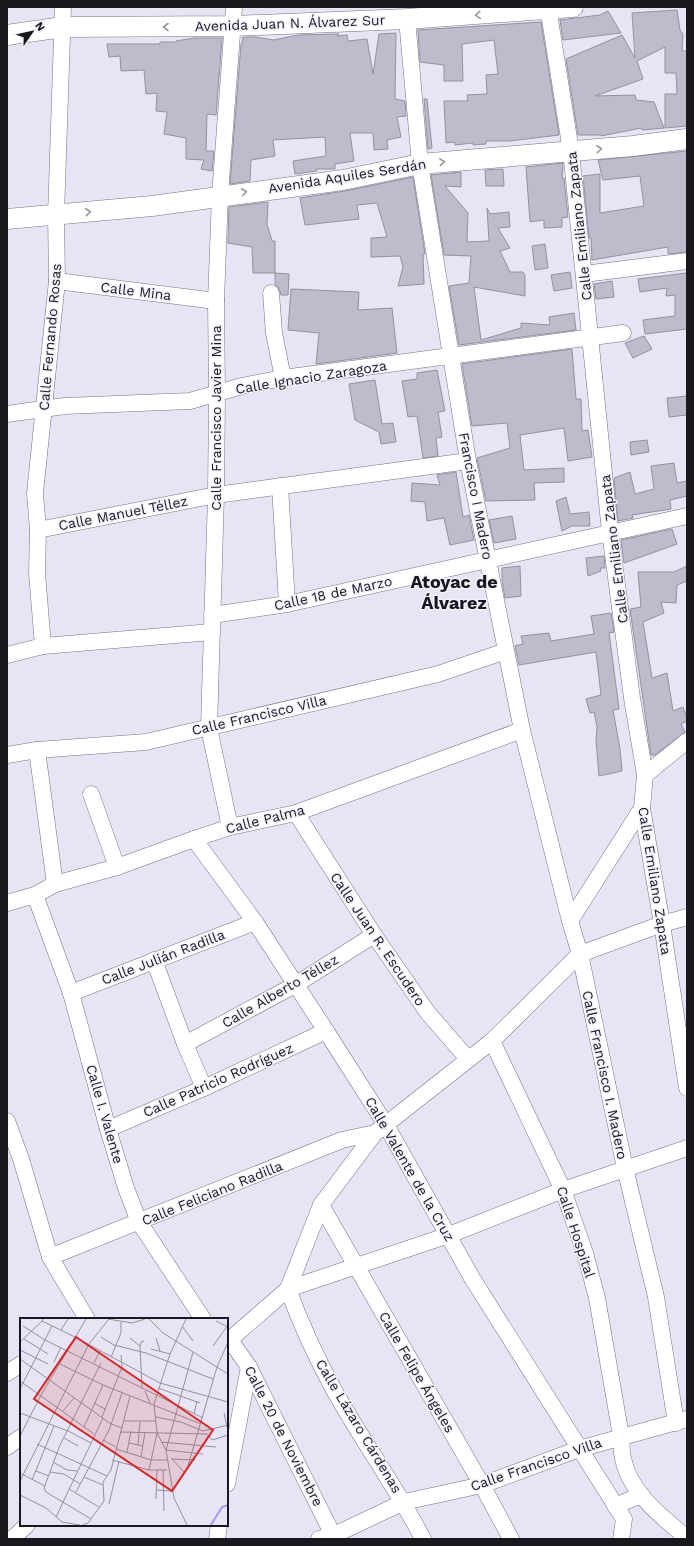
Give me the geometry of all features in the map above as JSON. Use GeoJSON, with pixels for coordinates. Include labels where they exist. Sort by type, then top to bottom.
{"type":"FeatureCollection","features":[{"type":"Feature","properties":{"kind":"main road","name":"Avenida Juan N. Álvarez Sur"},"geometry":{"type":"LineString","coordinates":[[7,35],[63,27],[234,17],[407,19],[573,7]]}},
{"type":"Feature","properties":{"kind":"main road","name":"Avenida Aquiles Serdán"},"geometry":{"type":"LineString","coordinates":[[7,219],[152,206],[220,195],[343,180],[420,164],[571,151],[687,138]]}},
{"type":"Feature","properties":{"kind":"street","name":"Calle Fernando Rosas"},"geometry":{"type":"LineString","coordinates":[[42,646],[37,573],[38,530],[35,493],[45,410],[57,281],[56,215],[63,7]]}},
{"type":"Feature","properties":{"kind":"street","name":"Calle Emiliano Zapata"},"geometry":{"type":"LineString","coordinates":[[548,9],[571,151],[610,532],[632,698],[645,775],[642,808],[662,924],[687,1088]]}},
{"type":"Feature","properties":{"kind":"street","name":"Calle Francisco Javier Mina"},"geometry":{"type":"LineString","coordinates":[[230,827],[209,728],[216,495],[216,301],[220,195],[234,17]]}},
{"type":"Feature","properties":{"kind":"street"},"geometry":{"type":"LineString","coordinates":[[407,19],[420,164],[450,357]]}},
{"type":"Feature","properties":{"kind":"street"},"geometry":{"type":"LineString","coordinates":[[584,274],[687,261]]}},
{"type":"Feature","properties":{"kind":"street","name":"Calle Mina"},"geometry":{"type":"LineString","coordinates":[[57,281],[216,301]]}},
{"type":"Feature","properties":{"kind":"street"},"geometry":{"type":"LineString","coordinates":[[271,293],[274,333],[283,378]]}},
{"type":"Feature","properties":{"kind":"street","name":"Calle Ignacio Zaragoza"},"geometry":{"type":"LineString","coordinates":[[7,414],[45,410],[65,406],[190,401],[217,393],[283,378],[623,333]]}},
{"type":"Feature","properties":{"kind":"street","name":"Francisco I Madero"},"geometry":{"type":"LineString","coordinates":[[450,357],[468,461],[522,730]]}},
{"type":"Feature","properties":{"kind":"street","name":"Calle Manuel Téllez"},"geometry":{"type":"LineString","coordinates":[[38,530],[216,495],[468,461]]}},
{"type":"Feature","properties":{"kind":"street"},"geometry":{"type":"LineString","coordinates":[[280,486],[287,604]]}},
{"type":"Feature","properties":{"kind":"street","name":"Calle 18 de Marzo"},"geometry":{"type":"LineString","coordinates":[[212,615],[287,604],[687,516]]}},
{"type":"Feature","properties":{"kind":"street"},"geometry":{"type":"LineString","coordinates":[[7,655],[42,646],[212,632]]}},
{"type":"Feature","properties":{"kind":"street","name":"Calle Francisco Villa"},"geometry":{"type":"LineString","coordinates":[[7,755],[37,750],[146,742],[438,674],[506,651]]}},
{"type":"Feature","properties":{"kind":"street","name":"Calle Palma"},"geometry":{"type":"LineString","coordinates":[[7,904],[35,895],[55,884],[117,866],[230,827],[296,813],[522,730]]}},
{"type":"Feature","properties":{"kind":"street","name":"Calle Francisco I. Madero"},"geometry":{"type":"LineString","coordinates":[[522,730],[570,922],[580,954],[625,1168],[656,1297],[682,1421]]}},
{"type":"Feature","properties":{"kind":"street"},"geometry":{"type":"LineString","coordinates":[[645,775],[687,741]]}},
{"type":"Feature","properties":{"kind":"street"},"geometry":{"type":"LineString","coordinates":[[37,750],[55,884]]}},
{"type":"Feature","properties":{"kind":"street"},"geometry":{"type":"LineString","coordinates":[[91,794],[117,866]]}},
{"type":"Feature","properties":{"kind":"street"},"geometry":{"type":"LineString","coordinates":[[570,922],[642,808]]}},
{"type":"Feature","properties":{"kind":"street","name":"Calle Juan R. Escudero"},"geometry":{"type":"LineString","coordinates":[[296,813],[374,934],[428,1014],[468,1058]]}},
{"type":"Feature","properties":{"kind":"street","name":"Calle Valente de la Cruz"},"geometry":{"type":"LineString","coordinates":[[194,839],[255,922],[326,1031],[380,1129],[449,1235],[472,1278],[624,1520],[621,1539]]}},
{"type":"Feature","properties":{"kind":"street","name":"Calle I. Valente"},"geometry":{"type":"LineString","coordinates":[[35,895],[71,993],[108,1129],[126,1188],[139,1222],[202,1318]]}},
{"type":"Feature","properties":{"kind":"street"},"geometry":{"type":"LineString","coordinates":[[288,1289],[321,1205],[380,1129],[468,1058],[492,1041],[580,954],[662,924],[687,917]]}},
{"type":"Feature","properties":{"kind":"street","name":"Calle Julián Radilla"},"geometry":{"type":"LineString","coordinates":[[71,993],[255,922]]}},
{"type":"Feature","properties":{"kind":"street","name":"Calle Alberto Téllez"},"geometry":{"type":"LineString","coordinates":[[185,1044],[295,985],[374,934]]}},
{"type":"Feature","properties":{"kind":"street"},"geometry":{"type":"LineString","coordinates":[[154,960],[185,1044],[204,1088]]}},
{"type":"Feature","properties":{"kind":"street","name":"Calle Patricio Rodríguez"},"geometry":{"type":"LineString","coordinates":[[108,1129],[204,1088],[326,1031]]}},
{"type":"Feature","properties":{"kind":"street","name":"Calle Hospital"},"geometry":{"type":"LineString","coordinates":[[492,1041],[563,1190],[585,1253],[597,1298],[625,1466],[641,1495],[665,1520],[687,1538]]}},
{"type":"Feature","properties":{"kind":"street"},"geometry":{"type":"LineString","coordinates":[[7,1121],[21,1159],[50,1257],[86,1318]]}},
{"type":"Feature","properties":{"kind":"street","name":"Calle Feliciano Radilla"},"geometry":{"type":"LineString","coordinates":[[50,1257],[342,1140],[380,1129]]}},
{"type":"Feature","properties":{"kind":"street"},"geometry":{"type":"LineString","coordinates":[[228,1341],[288,1289],[449,1235],[563,1190],[687,1148]]}},
{"type":"Feature","properties":{"kind":"street","name":"Calle Felipe Ángeles"},"geometry":{"type":"LineString","coordinates":[[321,1205],[482,1485],[511,1539]]}},
{"type":"Feature","properties":{"kind":"street","name":"Calle Lázaro Cárdenas"},"geometry":{"type":"LineString","coordinates":[[288,1289],[300,1323],[335,1392],[404,1502],[423,1539]]}},
{"type":"Feature","properties":{"kind":"street","name":"Calle 20 de Noviembre"},"geometry":{"type":"LineString","coordinates":[[228,1341],[249,1367],[329,1538]]}},
{"type":"Feature","properties":{"kind":"street"},"geometry":{"type":"LineString","coordinates":[[7,1373],[20,1365]]}},
{"type":"Feature","properties":{"kind":"street"},"geometry":{"type":"LineString","coordinates":[[228,1479],[249,1367]]}},
{"type":"Feature","properties":{"kind":"street","name":"Calle Francisco Villa"},"geometry":{"type":"LineString","coordinates":[[329,1538],[404,1502],[482,1485],[579,1449],[621,1436],[682,1421]]}},
{"type":"Feature","properties":{"kind":"street"},"geometry":{"type":"LineString","coordinates":[[7,1447],[20,1438]]}},
{"type":"Feature","properties":{"kind":"street"},"geometry":{"type":"LineString","coordinates":[[615,1506],[641,1495]]}},
{"type":"Feature","properties":{"kind":"street"},"geometry":{"type":"LineString","coordinates":[[12,1539],[26,1526]]}},
{"type":"Feature","properties":{"kind":"street"},"geometry":{"type":"LineString","coordinates":[[216,1539],[219,1526]]}},
{"type":"Feature","properties":{"kind":"building"},"geometry":{"type":"Polygon","coordinates":[[[677,10],[680,30],[683,34],[682,51],[687,51],[687,126],[665,128],[665,94],[677,94],[676,73],[665,73],[665,47],[637,61],[643,79],[595,96],[635,95],[636,100],[654,102],[664,128],[642,130],[641,128],[601,136],[578,135],[566,59],[622,35],[635,58],[632,13],[677,10]]]}},
{"type":"Feature","properties":{"kind":"building"},"geometry":{"type":"Polygon","coordinates":[[[608,11],[621,33],[563,40],[560,20],[600,15],[608,11]]]}},
{"type":"Feature","properties":{"kind":"building"},"geometry":{"type":"Polygon","coordinates":[[[541,22],[559,135],[510,141],[486,141],[486,144],[473,145],[473,143],[455,145],[455,142],[446,143],[444,101],[468,101],[467,95],[487,94],[486,75],[498,74],[494,40],[462,44],[463,81],[444,81],[444,65],[420,62],[418,30],[541,22]]]}},
{"type":"Feature","properties":{"kind":"building"},"geometry":{"type":"Polygon","coordinates":[[[396,33],[395,99],[405,101],[406,116],[397,117],[401,137],[387,140],[388,149],[374,150],[373,133],[350,133],[354,161],[335,164],[335,169],[316,169],[317,171],[295,174],[293,161],[326,156],[325,137],[273,140],[275,156],[251,160],[250,181],[230,184],[241,44],[243,37],[274,40],[298,35],[339,34],[337,36],[347,35],[348,41],[367,39],[373,74],[379,34],[396,33]]]}},
{"type":"Feature","properties":{"kind":"building"},"geometry":{"type":"Polygon","coordinates":[[[194,38],[222,38],[216,115],[207,114],[206,151],[214,151],[212,171],[201,169],[204,160],[186,159],[186,138],[164,134],[167,112],[156,111],[157,93],[146,94],[144,70],[121,71],[120,56],[109,57],[107,44],[160,44],[160,42],[176,42],[194,38]]]}},
{"type":"Feature","properties":{"kind":"building"},"geometry":{"type":"Polygon","coordinates":[[[424,99],[427,99],[432,148],[428,149],[424,99]]]}},
{"type":"Feature","properties":{"kind":"building"},"geometry":{"type":"Polygon","coordinates":[[[687,151],[687,252],[668,254],[668,247],[592,260],[591,238],[589,238],[583,176],[600,174],[600,213],[644,206],[640,176],[603,180],[598,160],[687,151]]]}},
{"type":"Feature","properties":{"kind":"building"},"geometry":{"type":"Polygon","coordinates":[[[563,163],[562,178],[564,178],[568,217],[562,218],[562,227],[544,228],[544,220],[530,222],[526,167],[563,163]]]}},
{"type":"Feature","properties":{"kind":"building"},"geometry":{"type":"Polygon","coordinates":[[[503,169],[504,186],[486,186],[485,170],[503,169]]]}},
{"type":"Feature","properties":{"kind":"building"},"geometry":{"type":"Polygon","coordinates":[[[461,172],[461,187],[445,186],[468,213],[467,242],[489,241],[487,208],[490,214],[509,212],[510,227],[498,228],[510,248],[500,251],[510,272],[523,272],[525,276],[525,296],[474,287],[481,340],[521,328],[521,323],[550,325],[549,317],[574,313],[576,330],[459,345],[449,286],[469,283],[471,256],[444,255],[431,175],[461,172]]]}},
{"type":"Feature","properties":{"kind":"building"},"geometry":{"type":"Polygon","coordinates":[[[413,177],[425,254],[423,254],[424,284],[398,286],[403,267],[400,256],[371,257],[371,238],[387,237],[377,203],[357,205],[359,219],[305,225],[300,198],[345,191],[413,177]]]}},
{"type":"Feature","properties":{"kind":"building"},"geometry":{"type":"Polygon","coordinates":[[[268,202],[267,224],[272,241],[275,241],[275,273],[253,273],[252,247],[228,243],[229,207],[268,202]]]}},
{"type":"Feature","properties":{"kind":"building"},"geometry":{"type":"Polygon","coordinates":[[[545,244],[548,268],[535,270],[532,246],[545,244]]]}},
{"type":"Feature","properties":{"kind":"building"},"geometry":{"type":"Polygon","coordinates":[[[570,272],[572,288],[554,291],[551,275],[570,272]]]}},
{"type":"Feature","properties":{"kind":"building"},"geometry":{"type":"Polygon","coordinates":[[[275,273],[289,274],[288,295],[281,295],[279,288],[275,284],[275,273]]]}},
{"type":"Feature","properties":{"kind":"building"},"geometry":{"type":"Polygon","coordinates":[[[687,273],[687,329],[645,334],[643,320],[675,316],[675,295],[666,296],[667,288],[640,292],[638,279],[687,273]]]}},
{"type":"Feature","properties":{"kind":"building"},"geometry":{"type":"Polygon","coordinates":[[[612,281],[614,297],[596,299],[594,284],[612,281]]]}},
{"type":"Feature","properties":{"kind":"building"},"geometry":{"type":"Polygon","coordinates":[[[291,289],[359,292],[358,310],[392,308],[397,353],[316,364],[319,333],[288,330],[291,289]]]}},
{"type":"Feature","properties":{"kind":"building"},"geometry":{"type":"Polygon","coordinates":[[[644,336],[652,349],[633,358],[625,343],[644,336]]]}},
{"type":"Feature","properties":{"kind":"building"},"geometry":{"type":"Polygon","coordinates":[[[572,349],[576,399],[581,399],[582,431],[588,430],[592,457],[568,461],[564,428],[520,435],[524,470],[564,468],[564,482],[534,483],[535,500],[486,501],[477,458],[510,448],[507,423],[472,426],[462,364],[572,349]]]}},
{"type":"Feature","properties":{"kind":"building"},"geometry":{"type":"Polygon","coordinates":[[[437,370],[445,411],[438,412],[442,437],[436,438],[438,456],[423,458],[417,416],[408,417],[402,381],[417,379],[417,373],[437,370]]]}},
{"type":"Feature","properties":{"kind":"building"},"geometry":{"type":"Polygon","coordinates":[[[375,380],[382,424],[393,423],[396,442],[381,444],[379,432],[355,420],[349,384],[375,380]]]}},
{"type":"Feature","properties":{"kind":"building"},"geometry":{"type":"Polygon","coordinates":[[[687,396],[687,415],[669,417],[667,398],[687,396]]]}},
{"type":"Feature","properties":{"kind":"building"},"geometry":{"type":"Polygon","coordinates":[[[647,440],[649,452],[631,455],[630,442],[647,440]]]}},
{"type":"Feature","properties":{"kind":"building"},"geometry":{"type":"Polygon","coordinates":[[[674,463],[677,483],[687,481],[687,496],[670,500],[671,509],[632,515],[633,518],[618,521],[614,478],[630,472],[635,494],[654,489],[651,466],[674,463]]]}},
{"type":"Feature","properties":{"kind":"building"},"geometry":{"type":"Polygon","coordinates":[[[456,472],[463,517],[469,515],[474,540],[450,545],[444,518],[427,521],[425,502],[411,501],[412,483],[440,485],[437,475],[456,472]]]}},
{"type":"Feature","properties":{"kind":"building"},"geometry":{"type":"Polygon","coordinates":[[[566,497],[570,514],[589,512],[590,526],[572,526],[562,531],[556,501],[566,497]]]}},
{"type":"Feature","properties":{"kind":"building"},"geometry":{"type":"Polygon","coordinates":[[[512,516],[516,539],[494,543],[489,520],[512,516]]]}},
{"type":"Feature","properties":{"kind":"building"},"geometry":{"type":"Polygon","coordinates":[[[672,529],[677,544],[624,563],[621,540],[672,529]]]}},
{"type":"Feature","properties":{"kind":"building"},"geometry":{"type":"Polygon","coordinates":[[[604,556],[605,568],[600,568],[601,571],[588,576],[586,558],[604,556]]]}},
{"type":"Feature","properties":{"kind":"building"},"geometry":{"type":"Polygon","coordinates":[[[520,566],[521,596],[505,598],[502,568],[520,566]]]}},
{"type":"Feature","properties":{"kind":"building"},"geometry":{"type":"Polygon","coordinates":[[[687,566],[687,581],[677,585],[676,603],[661,602],[664,613],[643,622],[652,678],[667,673],[673,711],[683,707],[687,719],[687,721],[681,724],[685,732],[655,755],[651,755],[630,609],[641,607],[638,572],[674,572],[687,566]]]}},
{"type":"Feature","properties":{"kind":"building"},"geometry":{"type":"Polygon","coordinates":[[[611,613],[614,632],[609,633],[619,709],[613,710],[620,749],[622,771],[599,776],[596,740],[597,727],[594,712],[590,713],[586,699],[601,695],[596,652],[519,665],[515,646],[523,644],[521,636],[549,633],[551,641],[594,634],[591,616],[611,613]]]}},
{"type":"Feature","properties":{"kind":"district","name":"Atoyac de Álvarez"},"geometry":{"type":"Point","coordinates":[454,592]}}]}
